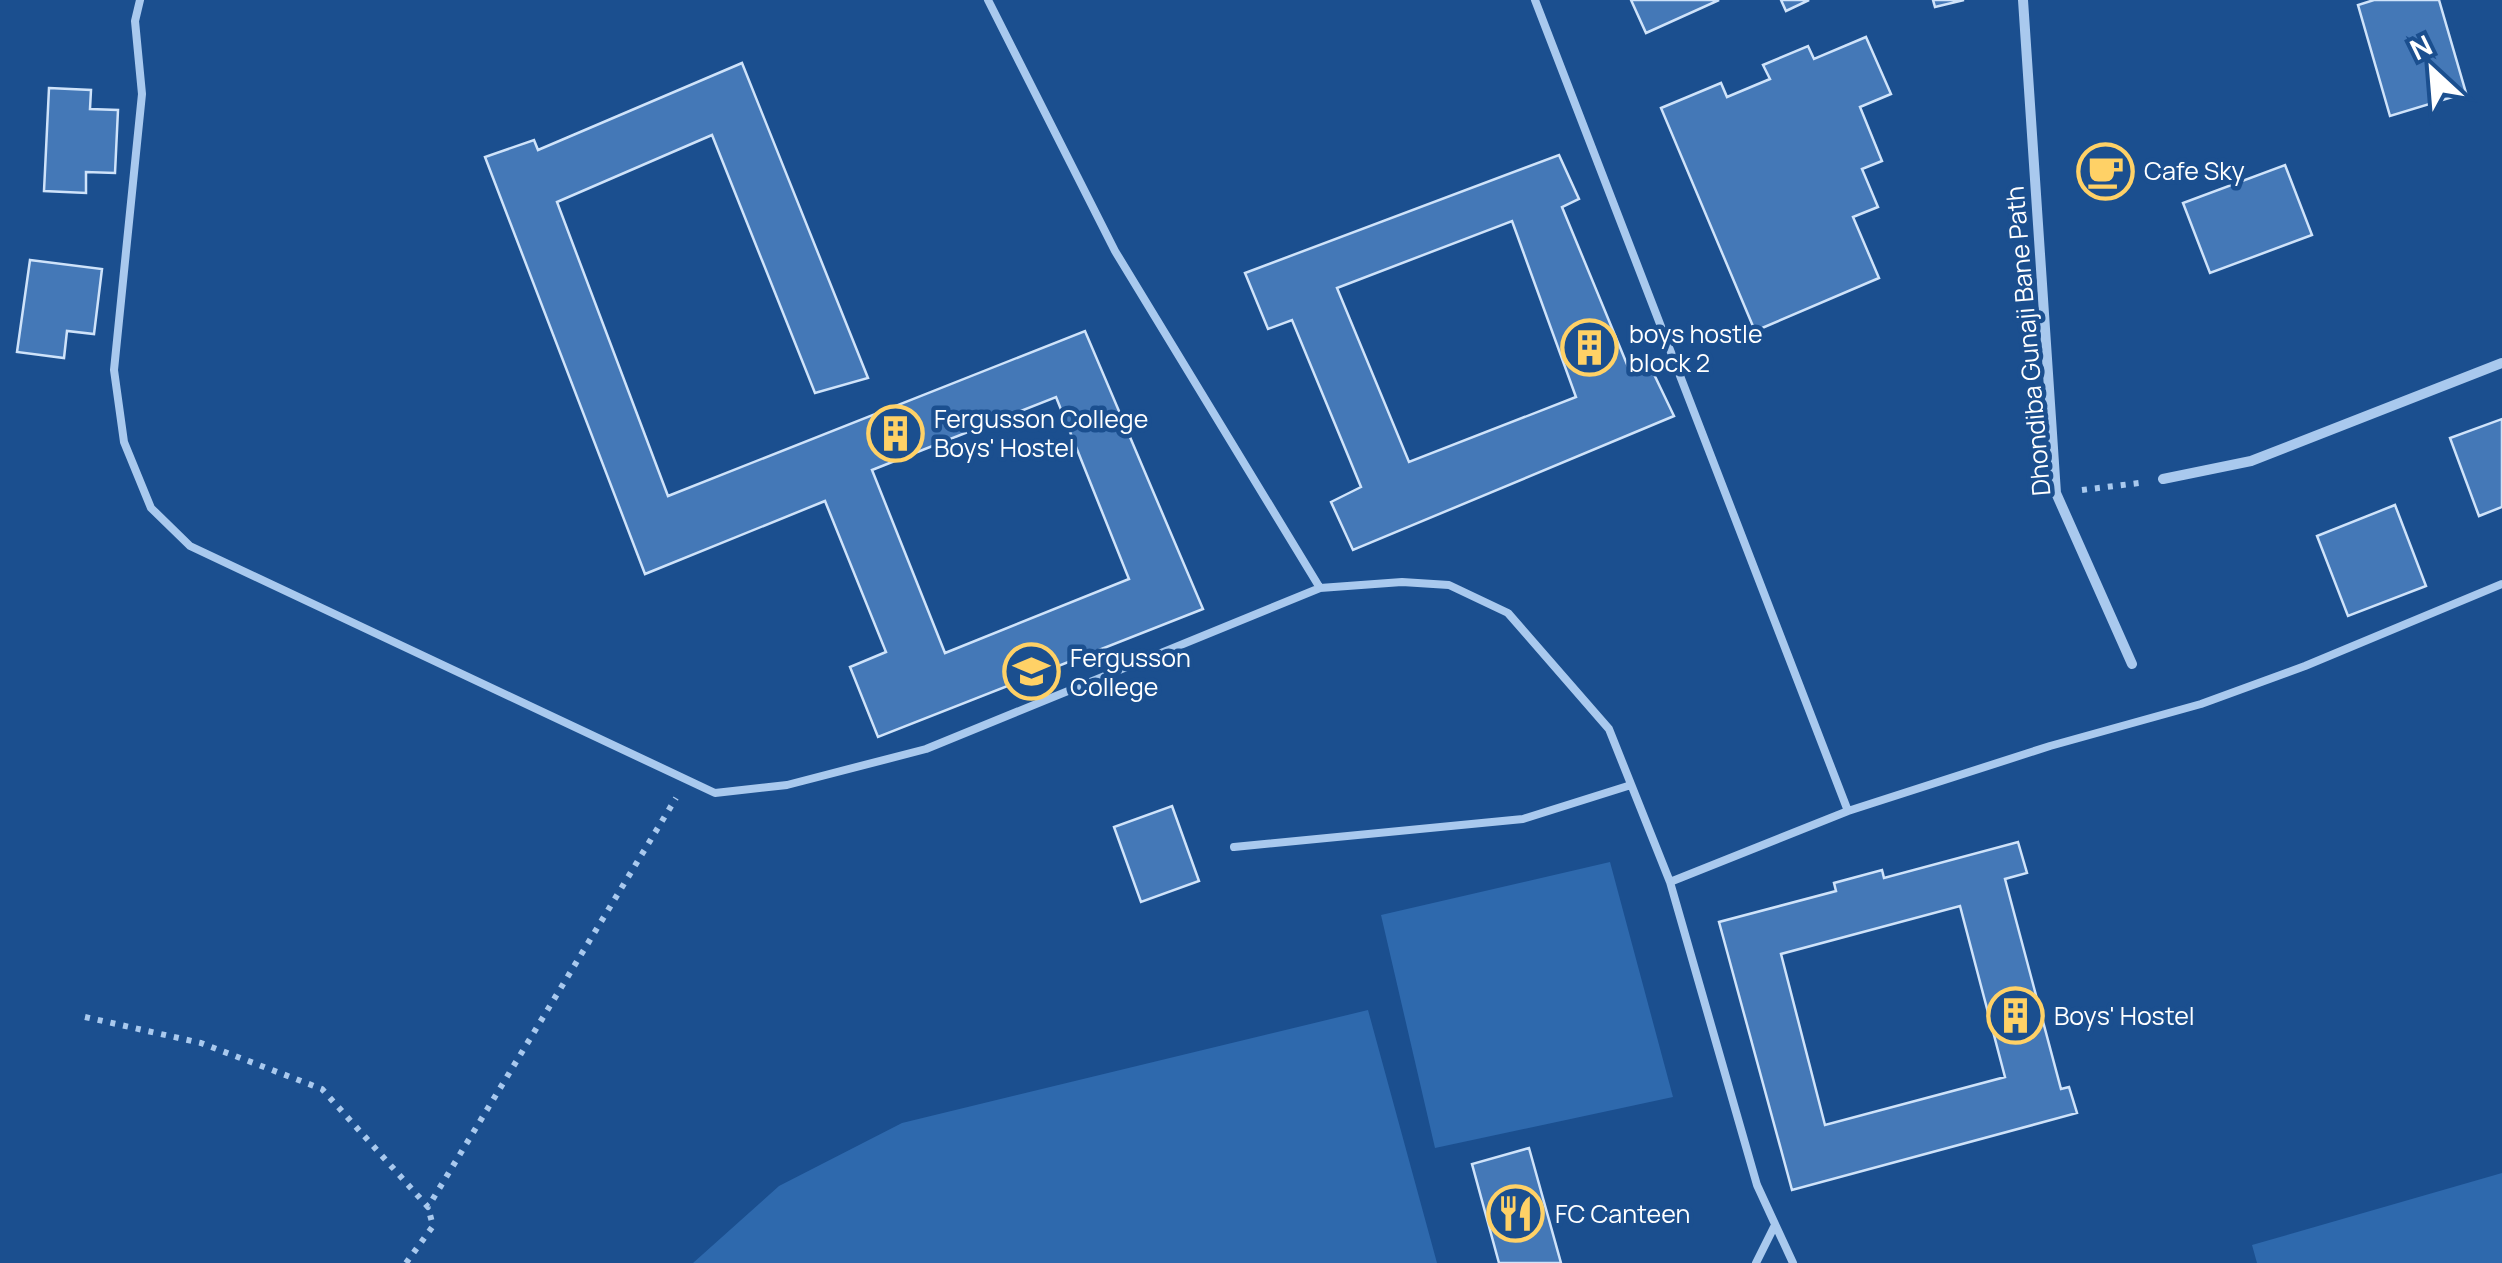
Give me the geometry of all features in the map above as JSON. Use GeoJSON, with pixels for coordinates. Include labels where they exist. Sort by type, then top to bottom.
{"type":"FeatureCollection","features":[{"type":"Feature","properties":{"kind":"street","name":"Dhondiba Gunaji Bane Path"},"geometry":{"type":"LineString","coordinates":[[2023,0],[2056,493],[2132,664]]}},
{"type":"Feature","properties":{"kind":"street"},"geometry":{"type":"LineString","coordinates":[[2163,479],[2251,461],[2502,362]]}},
{"type":"Feature","properties":{"kind":"lane"},"geometry":{"type":"LineString","coordinates":[[140,0],[135,21],[142,94],[114,370],[124,442],[151,508],[190,546],[715,793],[787,785],[926,749],[1320,588],[1402,582],[1449,586],[1508,613],[1608,729],[1670,882],[1757,1184],[1794,1263]]}},
{"type":"Feature","properties":{"kind":"lane"},"geometry":{"type":"LineString","coordinates":[[988,0],[1114,251],[1320,588]]}},
{"type":"Feature","properties":{"kind":"lane"},"geometry":{"type":"LineString","coordinates":[[1535,0],[1848,811]]}},
{"type":"Feature","properties":{"kind":"lane"},"geometry":{"type":"LineString","coordinates":[[1670,882],[1848,811],[2050,746],[2201,704],[2305,666],[2502,584]]}},
{"type":"Feature","properties":{"kind":"lane"},"geometry":{"type":"LineString","coordinates":[[1234,847],[1523,820],[1631,785]]}},
{"type":"Feature","properties":{"kind":"lane"},"geometry":{"type":"LineString","coordinates":[[1756,1263],[1774,1226]]}},
{"type":"Feature","properties":{"kind":"path"},"geometry":{"type":"LineString","coordinates":[[2072,491],[2146,482]]}},
{"type":"Feature","properties":{"kind":"path"},"geometry":{"type":"LineString","coordinates":[[428,1207],[687,780]]}},
{"type":"Feature","properties":{"kind":"path"},"geometry":{"type":"LineString","coordinates":[[85,1016],[201,1043],[322,1089],[428,1207],[432,1226],[406,1263]]}},
{"type":"Feature","properties":{"kind":"shaded area"},"geometry":{"type":"Polygon","coordinates":[[[1610,862],[1673,1097],[1435,1148],[1381,915],[1610,862]]]}},
{"type":"Feature","properties":{"kind":"shaded area"},"geometry":{"type":"Polygon","coordinates":[[[1368,1010],[1437,1263],[693,1263],[779,1186],[902,1123],[1368,1010]]]}},
{"type":"Feature","properties":{"kind":"shaded area"},"geometry":{"type":"Polygon","coordinates":[[[2502,1173],[2502,1263],[2257,1263],[2252,1245],[2502,1173]]]}},
{"type":"Feature","properties":{"kind":"building"},"geometry":{"type":"Polygon","coordinates":[[[1631,0],[1719,0],[1646,33],[1631,0]]]}},
{"type":"Feature","properties":{"kind":"building"},"geometry":{"type":"Polygon","coordinates":[[[1781,0],[1809,0],[1786,11],[1781,0]]]}},
{"type":"Feature","properties":{"kind":"building"},"geometry":{"type":"Polygon","coordinates":[[[1933,0],[1964,0],[1935,7],[1933,0]]]}},
{"type":"Feature","properties":{"kind":"building"},"geometry":{"type":"Polygon","coordinates":[[[2374,0],[2439,0],[2466,93],[2390,116],[2358,5],[2374,0]]]}},
{"type":"Feature","properties":{"kind":"building"},"geometry":{"type":"Polygon","coordinates":[[[1866,37],[1891,94],[1860,107],[1882,161],[1862,169],[1878,207],[1853,217],[1879,278],[1755,331],[1661,108],[1721,83],[1727,97],[1770,79],[1763,65],[1808,46],[1814,59],[1866,37]]]}},
{"type":"Feature","properties":{"kind":"building","name":"Fergusson College Boys' Hostel"},"geometry":{"type":"Polygon","coordinates":[[[742,63],[868,378],[815,393],[712,135],[557,202],[668,496],[1085,331],[1203,609],[878,737],[850,667],[886,652],[825,501],[645,574],[485,157],[534,140],[538,150],[742,63]],[[1056,397],[872,470],[945,653],[1129,579],[1056,397]]]}},
{"type":"Feature","properties":{"kind":"building"},"geometry":{"type":"Polygon","coordinates":[[[49,88],[91,90],[90,109],[118,110],[115,173],[86,172],[86,193],[44,191],[49,88]]]}},
{"type":"Feature","properties":{"kind":"building","name":"boys hostle block 2"},"geometry":{"type":"Polygon","coordinates":[[[1559,155],[1579,199],[1562,207],[1631,374],[1651,368],[1674,416],[1353,550],[1331,502],[1361,487],[1292,320],[1268,329],[1245,273],[1559,155]],[[1512,221],[1337,288],[1409,462],[1576,397],[1512,221]]]}},
{"type":"Feature","properties":{"kind":"building"},"geometry":{"type":"Polygon","coordinates":[[[2285,165],[2312,235],[2210,273],[2183,203],[2285,165]]]}},
{"type":"Feature","properties":{"kind":"building"},"geometry":{"type":"Polygon","coordinates":[[[30,260],[102,269],[94,334],[67,331],[64,358],[17,352],[30,260]]]}},
{"type":"Feature","properties":{"kind":"building"},"geometry":{"type":"Polygon","coordinates":[[[2502,419],[2502,507],[2479,516],[2450,438],[2502,419]]]}},
{"type":"Feature","properties":{"kind":"building"},"geometry":{"type":"Polygon","coordinates":[[[2395,505],[2426,586],[2348,616],[2317,536],[2395,505]]]}},
{"type":"Feature","properties":{"kind":"building"},"geometry":{"type":"Polygon","coordinates":[[[1172,806],[1199,881],[1141,902],[1114,827],[1172,806]]]}},
{"type":"Feature","properties":{"kind":"building","name":"Boys' Hostel"},"geometry":{"type":"Polygon","coordinates":[[[2018,842],[2027,873],[2005,879],[2061,1089],[2069,1087],[2077,1113],[1792,1190],[1719,922],[1836,891],[1834,883],[1882,870],[1884,878],[2018,842]],[[1960,906],[1781,954],[1825,1125],[2005,1077],[1960,906]]]}},
{"type":"Feature","properties":{"kind":"building","name":"FC Canteen"},"geometry":{"type":"Polygon","coordinates":[[[1529,1148],[1561,1263],[1499,1263],[1472,1164],[1529,1148]]]}},
{"type":"Feature","properties":{"kind":"place","name":"Cafe Sky"},"geometry":{"type":"Point","coordinates":[2105,171]}},
{"type":"Feature","properties":{"kind":"place","name":"boys hostle block 2"},"geometry":{"type":"Point","coordinates":[1590,348]}},
{"type":"Feature","properties":{"kind":"place","name":"Fergusson College Boys' Hostel"},"geometry":{"type":"Point","coordinates":[895,433]}},
{"type":"Feature","properties":{"kind":"place","name":"Fergusson College"},"geometry":{"type":"Point","coordinates":[1031,672]}},
{"type":"Feature","properties":{"kind":"place","name":"Boys' Hostel"},"geometry":{"type":"Point","coordinates":[2015,1016]}},
{"type":"Feature","properties":{"kind":"place","name":"FC Canteen"},"geometry":{"type":"Point","coordinates":[1516,1214]}}]}
